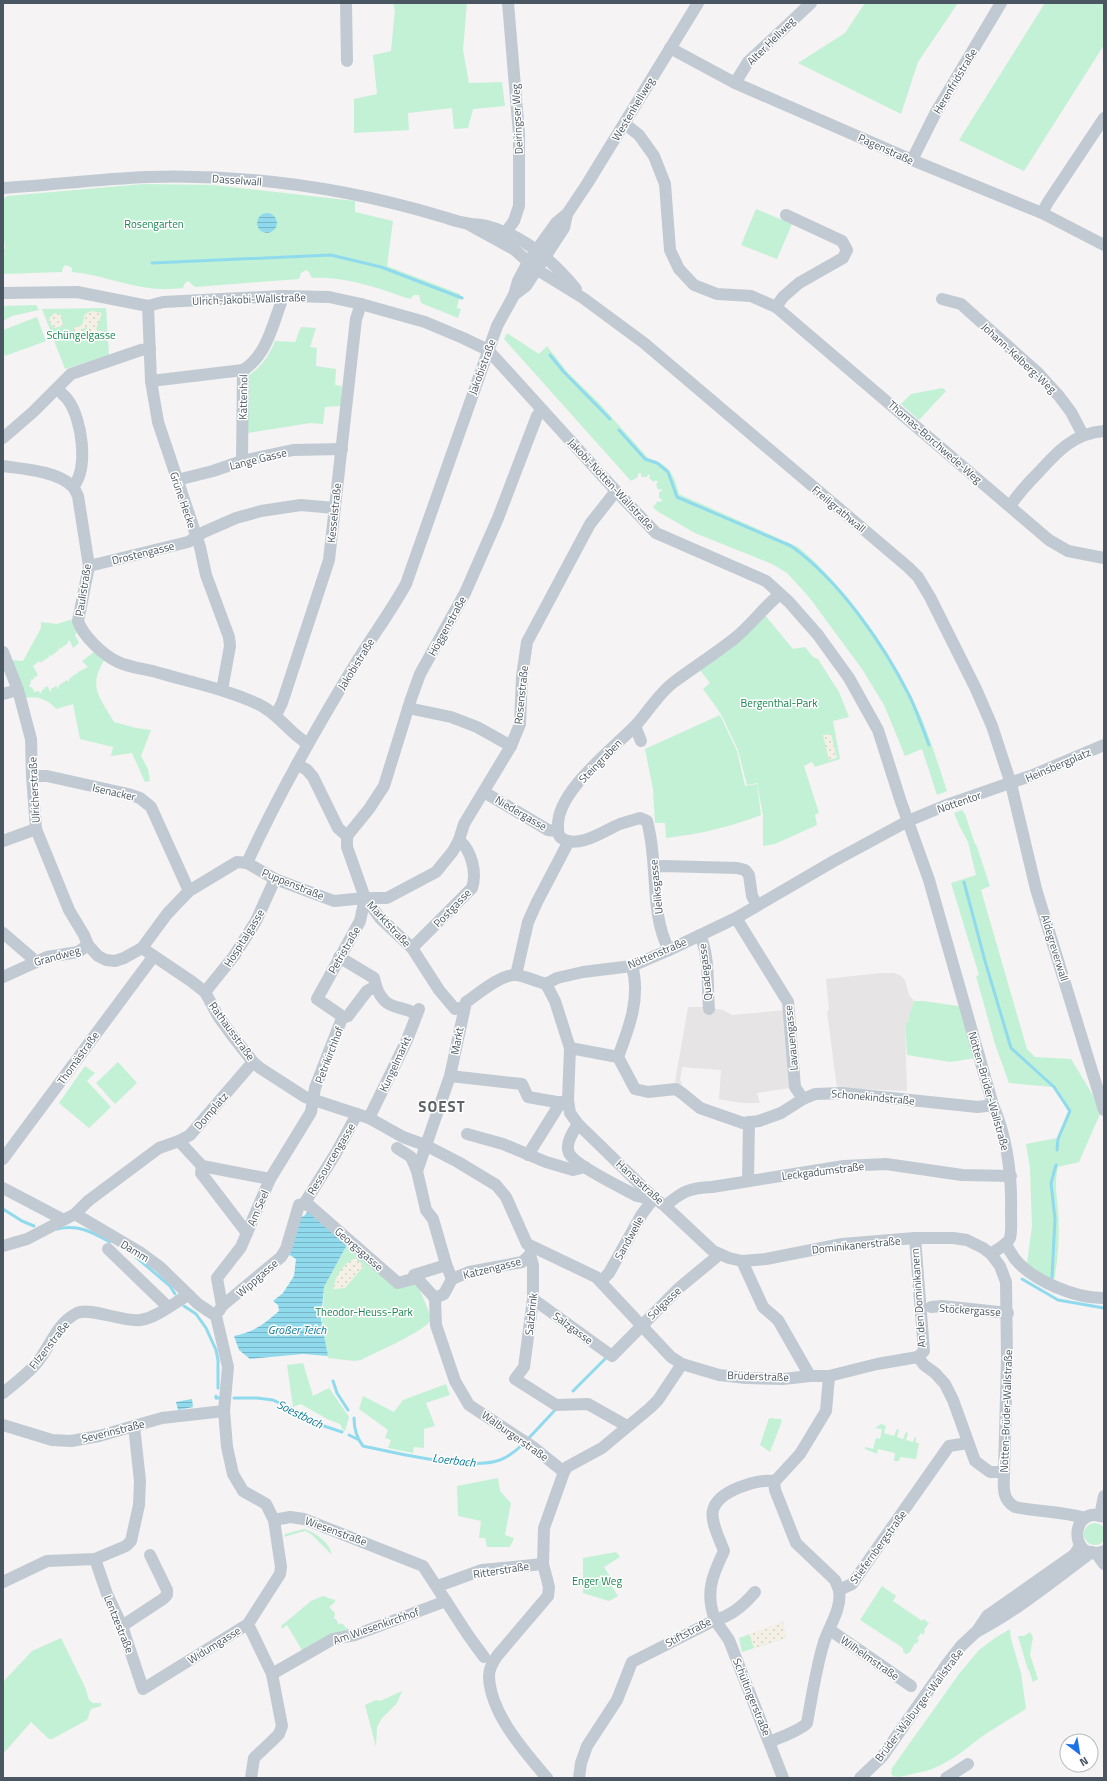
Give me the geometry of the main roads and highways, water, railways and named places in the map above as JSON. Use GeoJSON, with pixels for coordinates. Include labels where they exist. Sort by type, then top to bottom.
{"type":"FeatureCollection","features":[{"type":"Feature","properties":{"kind":"water"},"geometry":{"type":"Polygon","coordinates":[[[267,213],[274,216],[277,223],[274,230],[267,233],[260,230],[257,223],[260,216],[267,213]]]}},
{"type":"Feature","properties":{"kind":"water","name":"Großer Teich"},"geometry":{"type":"Polygon","coordinates":[[[308,1211],[349,1241],[324,1287],[322,1308],[319,1309],[328,1356],[303,1354],[250,1359],[239,1350],[234,1336],[258,1327],[279,1311],[278,1305],[273,1301],[283,1293],[294,1276],[296,1259],[288,1254],[301,1217],[308,1211]]]}},
{"type":"Feature","properties":{"kind":"water"},"geometry":{"type":"Polygon","coordinates":[[[192,1399],[193,1407],[178,1410],[176,1402],[192,1399]]]}},
{"type":"Feature","properties":{"kind":"waterway"},"geometry":{"type":"LineString","coordinates":[[152,263],[331,255],[381,267],[462,298]]}},
{"type":"Feature","properties":{"kind":"waterway"},"geometry":{"type":"LineString","coordinates":[[550,355],[563,371],[610,419]]}},
{"type":"Feature","properties":{"kind":"waterway"},"geometry":{"type":"LineString","coordinates":[[619,430],[645,459],[657,463],[668,472],[677,497],[791,546],[809,560],[826,577],[859,615],[887,656],[910,697],[929,745]]}},
{"type":"Feature","properties":{"kind":"waterway"},"geometry":{"type":"LineString","coordinates":[[964,882],[985,961],[1011,1048],[1054,1087],[1070,1111],[1058,1139],[1057,1150]]}},
{"type":"Feature","properties":{"kind":"waterway"},"geometry":{"type":"LineString","coordinates":[[1052,1277],[1055,1219],[1051,1183],[1056,1165]]}},
{"type":"Feature","properties":{"kind":"waterway","name":"Soestbach"},"geometry":{"type":"LineString","coordinates":[[3,1209],[22,1221],[34,1226]]}},
{"type":"Feature","properties":{"kind":"waterway","name":"Soestbach"},"geometry":{"type":"LineString","coordinates":[[57,1229],[78,1228],[91,1232],[110,1242]]}},
{"type":"Feature","properties":{"kind":"waterway","name":"Soestbach"},"geometry":{"type":"LineString","coordinates":[[136,1257],[170,1286],[175,1294]]}},
{"type":"Feature","properties":{"kind":"waterway","name":"Soestbach"},"geometry":{"type":"LineString","coordinates":[[1022,1279],[1058,1300],[1104,1308]]}},
{"type":"Feature","properties":{"kind":"waterway","name":"Soestbach"},"geometry":{"type":"LineString","coordinates":[[184,1306],[196,1314],[206,1328],[216,1350],[218,1360],[218,1388]]}},
{"type":"Feature","properties":{"kind":"waterway","name":"Loerbach"},"geometry":{"type":"LineString","coordinates":[[573,1391],[605,1359]]}},
{"type":"Feature","properties":{"kind":"waterway","name":"Loerbach"},"geometry":{"type":"LineString","coordinates":[[333,1381],[337,1393],[348,1410]]}},
{"type":"Feature","properties":{"kind":"waterway","name":"Soestbach"},"geometry":{"type":"LineString","coordinates":[[216,1396],[216,1398],[219,1398]]}},
{"type":"Feature","properties":{"kind":"waterway","name":"Soestbach"},"geometry":{"type":"LineString","coordinates":[[234,1398],[273,1400],[301,1413],[318,1424],[342,1432]]}},
{"type":"Feature","properties":{"kind":"waterway","name":"Loerbach"},"geometry":{"type":"LineString","coordinates":[[527,1440],[556,1409]]}},
{"type":"Feature","properties":{"kind":"waterway","name":"Loerbach"},"geometry":{"type":"LineString","coordinates":[[354,1418],[356,1433],[363,1446],[433,1460],[487,1463],[507,1457],[523,1444]]}},
{"type":"Feature","properties":{"kind":"waterway","name":"Loerbach"},"geometry":{"type":"LineString","coordinates":[[349,1435],[357,1439]]}},
{"type":"Feature","properties":{"kind":"district","name":"SOEST"},"geometry":{"type":"Point","coordinates":[442,1106]}},
{"type":"Feature","properties":{"kind":"park label","name":"Rosengarten"},"geometry":{"type":"Point","coordinates":[154,224]}},
{"type":"Feature","properties":{"kind":"park label","name":"Schüngelgasse"},"geometry":{"type":"Point","coordinates":[81,335]}},
{"type":"Feature","properties":{"kind":"park label","name":"Bergenthal-Park"},"geometry":{"type":"Point","coordinates":[779,703]}},
{"type":"Feature","properties":{"kind":"park label","name":"Theodor-Heuss-Park"},"geometry":{"type":"Point","coordinates":[364,1312]}},
{"type":"Feature","properties":{"kind":"park label","name":"Enger Weg"},"geometry":{"type":"Point","coordinates":[597,1581]}}]}
